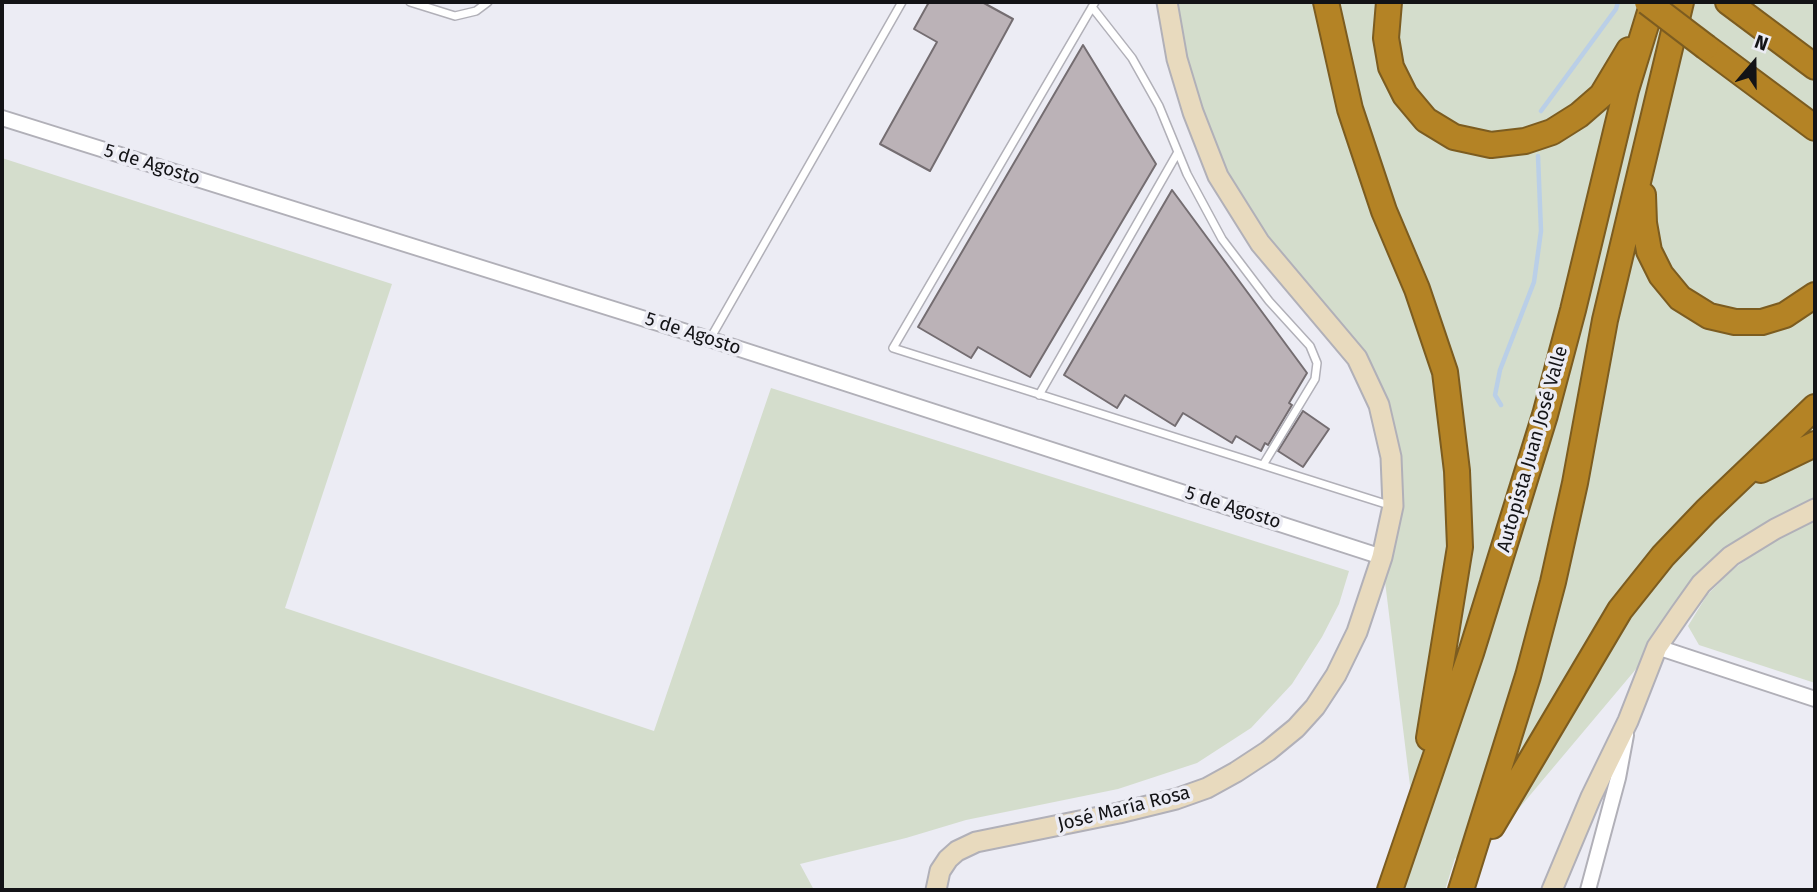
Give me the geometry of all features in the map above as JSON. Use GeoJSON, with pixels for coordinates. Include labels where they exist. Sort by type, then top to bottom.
{"type":"FeatureCollection","features":[{"type":"Feature","properties":{"kind":"highway"},"geometry":{"type":"LineString","coordinates":[[1326,2],[1350,109],[1384,211],[1416,289],[1445,372],[1457,471],[1460,547],[1446,646],[1414,818]]}},
{"type":"Feature","properties":{"kind":"highway"},"geometry":{"type":"LineString","coordinates":[[1390,2],[1386,38],[1391,67],[1405,95],[1426,120],[1454,136],[1490,145],[1525,141],[1552,132],[1579,115],[1602,95],[1649,8],[1815,128]]}},
{"type":"Feature","properties":{"kind":"highway","name":"Autopista Juan José Valle"},"geometry":{"type":"LineString","coordinates":[[1465,880],[1528,676],[1553,582],[1575,483],[1605,320],[1681,2]]}},
{"type":"Feature","properties":{"kind":"highway"},"geometry":{"type":"LineString","coordinates":[[1728,2],[1815,67]]}},
{"type":"Feature","properties":{"kind":"highway","name":"Autopista Juan José Valle"},"geometry":{"type":"LineString","coordinates":[[1390,890],[1471,653],[1545,415],[1649,8]]}},
{"type":"Feature","properties":{"kind":"highway"},"geometry":{"type":"LineString","coordinates":[[1757,87],[1815,144]]}},
{"type":"Feature","properties":{"kind":"highway"},"geometry":{"type":"LineString","coordinates":[[1646,144],[1643,212],[1649,251],[1661,275],[1681,298],[1709,316],[1735,322],[1762,322],[1785,315],[1815,295]]}},
{"type":"Feature","properties":{"kind":"highway"},"geometry":{"type":"LineString","coordinates":[[1465,880],[1521,775],[1620,610],[1663,556],[1706,510],[1815,407]]}},
{"type":"Feature","properties":{"kind":"highway"},"geometry":{"type":"LineString","coordinates":[[1736,483],[1815,443]]}},
{"type":"Feature","properties":{"kind":"main road","name":"José María Rosa"},"geometry":{"type":"LineString","coordinates":[[936,890],[940,871],[948,859],[957,851],[976,842],[1176,799],[1206,788],[1268,751],[1296,728],[1315,707],[1336,675],[1357,632],[1382,556],[1393,506],[1391,457],[1378,405],[1357,358],[1260,243],[1219,176],[1193,112],[1177,59],[1167,2]]}},
{"type":"Feature","properties":{"kind":"main road"},"geometry":{"type":"LineString","coordinates":[[1552,890],[1591,797],[1628,721],[1657,647],[1701,584],[1731,556],[1815,509]]}},
{"type":"Feature","properties":{"kind":"street","name":"5 de Agosto"},"geometry":{"type":"LineString","coordinates":[[2,118],[709,339],[1382,556]]}},
{"type":"Feature","properties":{"kind":"street"},"geometry":{"type":"LineString","coordinates":[[1657,647],[1815,699]]}},
{"type":"Feature","properties":{"kind":"street"},"geometry":{"type":"LineString","coordinates":[[1588,890],[1618,778],[1628,721]]}},
{"type":"Feature","properties":{"kind":"lane"},"geometry":{"type":"LineString","coordinates":[[410,2],[455,16],[476,11],[488,2]]}},
{"type":"Feature","properties":{"kind":"lane"},"geometry":{"type":"LineString","coordinates":[[709,339],[902,2]]}},
{"type":"Feature","properties":{"kind":"lane"},"geometry":{"type":"LineString","coordinates":[[1263,465],[1315,379],[1317,363],[1310,346],[1269,302],[1222,239],[1186,174],[1158,106],[1132,58],[1094,5],[892,348],[1393,506]]}},
{"type":"Feature","properties":{"kind":"lane"},"geometry":{"type":"LineString","coordinates":[[1039,395],[1178,152]]}},
{"type":"Feature","properties":{"kind":"green space"},"geometry":{"type":"Polygon","coordinates":[[[1167,2],[1815,2],[1815,509],[1731,556],[1468,869],[1455,858],[1445,890],[1400,890],[1414,818],[1382,557],[1393,506],[1379,405],[1218,176],[1167,2]]]}},
{"type":"Feature","properties":{"kind":"green space"},"geometry":{"type":"Polygon","coordinates":[[[2,158],[392,284],[285,608],[654,731],[771,388],[1349,571],[1339,604],[1292,684],[1251,728],[1197,763],[1118,789],[966,820],[800,864],[814,890],[2,890],[2,158]]]}},
{"type":"Feature","properties":{"kind":"green space"},"geometry":{"type":"Polygon","coordinates":[[[1815,520],[1815,683],[1699,645],[1688,626],[1707,595],[1731,571],[1768,543],[1815,520]]]}},
{"type":"Feature","properties":{"kind":"building"},"geometry":{"type":"Polygon","coordinates":[[[929,2],[982,2],[1013,19],[930,171],[880,144],[937,42],[914,29],[929,2]]]}},
{"type":"Feature","properties":{"kind":"building"},"geometry":{"type":"Polygon","coordinates":[[[1083,45],[1156,164],[1030,377],[978,347],[971,358],[918,327],[1083,45]]]}},
{"type":"Feature","properties":{"kind":"building"},"geometry":{"type":"Polygon","coordinates":[[[1172,190],[1307,373],[1289,403],[1292,405],[1268,445],[1265,443],[1261,451],[1236,436],[1232,443],[1183,413],[1175,426],[1125,395],[1117,408],[1064,375],[1172,190]]]}},
{"type":"Feature","properties":{"kind":"building"},"geometry":{"type":"Polygon","coordinates":[[[1303,411],[1329,429],[1303,467],[1278,451],[1303,411]]]}},
{"type":"Feature","properties":{"kind":"waterway"},"geometry":{"type":"LineString","coordinates":[[1541,111],[1616,9],[1618,2]]}},
{"type":"Feature","properties":{"kind":"waterway"},"geometry":{"type":"LineString","coordinates":[[1501,405],[1495,395],[1500,370],[1534,282],[1541,231],[1538,156]]}}]}
